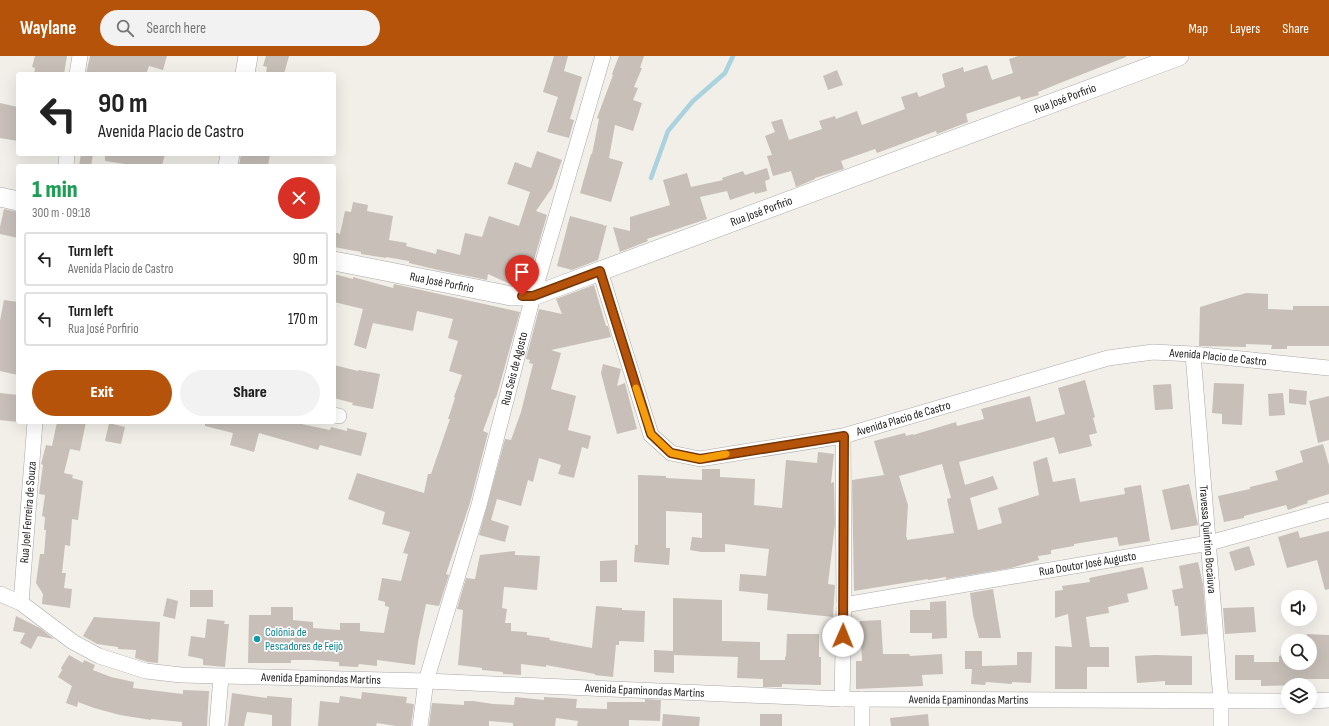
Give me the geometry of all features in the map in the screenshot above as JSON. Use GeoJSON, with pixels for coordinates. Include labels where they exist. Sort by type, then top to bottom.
{"type":"FeatureCollection","features":[{"type":"Feature","properties":{"kind":"street"},"geometry":{"type":"LineString","coordinates":[[77,72],[80,56]]}},
{"type":"Feature","properties":{"kind":"street"},"geometry":{"type":"LineString","coordinates":[[245,72],[248,56]]}},
{"type":"Feature","properties":{"kind":"street","name":"Rua Seis de Agosto"},"geometry":{"type":"LineString","coordinates":[[420,726],[426,681],[479,505],[533,296],[603,56]]}},
{"type":"Feature","properties":{"kind":"street","name":"Rua José Porfirio"},"geometry":{"type":"LineString","coordinates":[[336,261],[511,296],[533,296],[1179,56]]}},
{"type":"Feature","properties":{"kind":"street"},"geometry":{"type":"LineString","coordinates":[[0,197],[16,201]]}},
{"type":"Feature","properties":{"kind":"street","name":"Avenida Placio de Castro"},"geometry":{"type":"LineString","coordinates":[[600,271],[651,434],[671,453],[700,459],[844,436],[1108,358],[1153,352],[1193,354],[1329,368]]}},
{"type":"Feature","properties":{"kind":"street","name":"Travessa Quintino Bocaiuva"},"geometry":{"type":"LineString","coordinates":[[1193,354],[1221,702],[1221,726]]}},
{"type":"Feature","properties":{"kind":"street","name":"Rua Joel Ferreira de Souza"},"geometry":{"type":"LineString","coordinates":[[21,603],[35,424]]}},
{"type":"Feature","properties":{"kind":"street"},"geometry":{"type":"LineString","coordinates":[[842,699],[844,605],[844,436]]}},
{"type":"Feature","properties":{"kind":"street","name":"Rua Doutor José Augusto"},"geometry":{"type":"LineString","coordinates":[[844,605],[1209,543],[1329,510]]}},
{"type":"Feature","properties":{"kind":"street","name":"Avenida Epaminondas Martins"},"geometry":{"type":"LineString","coordinates":[[0,594],[21,603],[73,642],[99,656],[146,671],[221,676],[426,681],[842,699],[1281,701]]}},
{"type":"Feature","properties":{"kind":"street"},"geometry":{"type":"LineString","coordinates":[[217,726],[221,676]]}},
{"type":"Feature","properties":{"kind":"street"},"geometry":{"type":"LineString","coordinates":[[862,699],[862,726]]}},
{"type":"Feature","properties":{"kind":"street"},"geometry":{"type":"LineString","coordinates":[[1317,701],[1329,700]]}},
{"type":"Feature","properties":{"kind":"building"},"geometry":{"type":"Polygon","coordinates":[[[35,56],[67,56],[64,72],[34,72],[35,68],[32,67],[35,56]]]}},
{"type":"Feature","properties":{"kind":"building"},"geometry":{"type":"Polygon","coordinates":[[[90,56],[167,56],[163,70],[149,66],[147,72],[86,72],[90,56]]]}},
{"type":"Feature","properties":{"kind":"building"},"geometry":{"type":"Polygon","coordinates":[[[266,56],[289,56],[285,72],[266,72],[267,67],[263,66],[266,56]]]}},
{"type":"Feature","properties":{"kind":"building"},"geometry":{"type":"Polygon","coordinates":[[[554,56],[568,56],[564,71],[582,77],[570,119],[574,120],[569,138],[547,132],[558,97],[543,92],[554,56]]]}},
{"type":"Feature","properties":{"kind":"building"},"geometry":{"type":"Polygon","coordinates":[[[619,56],[644,56],[640,68],[642,68],[634,87],[638,88],[633,100],[642,103],[633,131],[615,125],[609,158],[623,162],[611,202],[580,193],[592,154],[599,119],[597,118],[619,56]]]}},
{"type":"Feature","properties":{"kind":"building"},"geometry":{"type":"Polygon","coordinates":[[[1018,56],[1126,57],[1038,92],[1039,95],[1021,100],[1020,96],[966,114],[968,122],[937,134],[936,131],[877,153],[875,149],[841,161],[844,169],[815,178],[796,187],[791,171],[773,176],[767,156],[772,155],[765,136],[775,132],[771,122],[782,119],[789,140],[822,129],[819,121],[835,116],[836,119],[857,111],[862,125],[905,109],[901,97],[917,92],[919,97],[945,87],[942,74],[963,67],[964,72],[987,65],[992,80],[1013,73],[1009,59],[1018,56]]]}},
{"type":"Feature","properties":{"kind":"building"},"geometry":{"type":"Polygon","coordinates":[[[837,70],[843,85],[828,90],[823,76],[837,70]]]}},
{"type":"Feature","properties":{"kind":"building"},"geometry":{"type":"Polygon","coordinates":[[[0,103],[16,107],[16,141],[0,138],[0,103]]]}},
{"type":"Feature","properties":{"kind":"building"},"geometry":{"type":"Polygon","coordinates":[[[537,151],[562,160],[552,188],[536,211],[547,215],[534,260],[523,257],[531,271],[529,278],[524,284],[512,285],[488,274],[487,280],[409,263],[409,261],[361,254],[361,252],[336,247],[336,233],[340,234],[345,211],[351,212],[353,202],[368,205],[367,211],[393,216],[389,240],[407,243],[406,246],[436,254],[437,249],[460,255],[465,233],[482,237],[489,216],[519,226],[530,192],[507,184],[515,162],[531,168],[537,151]]]}},
{"type":"Feature","properties":{"kind":"building"},"geometry":{"type":"Polygon","coordinates":[[[81,156],[93,156],[91,164],[79,164],[81,156]]]}},
{"type":"Feature","properties":{"kind":"building"},"geometry":{"type":"Polygon","coordinates":[[[105,156],[164,156],[162,164],[125,164],[105,161],[105,156]]]}},
{"type":"Feature","properties":{"kind":"building"},"geometry":{"type":"Polygon","coordinates":[[[241,156],[270,156],[268,164],[239,164],[241,156]]]}},
{"type":"Feature","properties":{"kind":"building"},"geometry":{"type":"Polygon","coordinates":[[[767,168],[770,179],[765,181],[767,191],[755,194],[754,192],[730,200],[727,191],[700,197],[707,219],[647,239],[648,241],[620,252],[613,227],[630,231],[630,217],[670,205],[663,180],[687,173],[691,187],[723,180],[722,178],[743,171],[745,175],[767,168]]]}},
{"type":"Feature","properties":{"kind":"building"},"geometry":{"type":"Polygon","coordinates":[[[4,209],[16,212],[16,238],[0,234],[4,209]]]}},
{"type":"Feature","properties":{"kind":"building"},"geometry":{"type":"Polygon","coordinates":[[[570,216],[604,226],[607,225],[598,260],[572,270],[557,266],[570,216]]]}},
{"type":"Feature","properties":{"kind":"building"},"geometry":{"type":"Polygon","coordinates":[[[336,275],[353,279],[353,277],[393,288],[394,284],[520,312],[496,398],[483,431],[488,433],[470,503],[446,574],[449,575],[439,606],[426,604],[415,665],[377,660],[377,666],[359,664],[358,667],[339,666],[339,662],[311,660],[291,660],[291,663],[248,663],[249,615],[271,615],[271,607],[293,607],[293,620],[313,622],[313,628],[340,630],[340,623],[360,623],[360,631],[384,633],[389,607],[385,606],[385,602],[378,600],[382,578],[401,581],[408,554],[403,553],[410,532],[382,524],[385,512],[348,499],[357,473],[424,493],[428,474],[431,474],[450,419],[448,419],[462,375],[449,371],[458,341],[448,338],[453,319],[417,311],[413,331],[373,323],[366,349],[354,345],[363,309],[336,302],[336,275]]]}},
{"type":"Feature","properties":{"kind":"building"},"geometry":{"type":"Polygon","coordinates":[[[594,285],[606,326],[608,326],[611,337],[551,350],[561,353],[551,389],[576,396],[568,430],[591,436],[588,449],[582,447],[574,478],[558,474],[561,465],[539,458],[533,482],[528,480],[521,506],[497,499],[491,520],[509,526],[505,542],[479,535],[505,439],[511,440],[521,412],[533,364],[529,363],[530,360],[526,359],[539,309],[562,314],[556,299],[594,285]]]}},
{"type":"Feature","properties":{"kind":"building"},"geometry":{"type":"Polygon","coordinates":[[[1246,293],[1268,294],[1268,309],[1293,310],[1293,306],[1329,306],[1329,346],[1287,346],[1287,349],[1271,349],[1272,345],[1246,344],[1246,347],[1199,346],[1200,307],[1246,293]]]}},
{"type":"Feature","properties":{"kind":"building"},"geometry":{"type":"Polygon","coordinates":[[[4,300],[16,302],[16,375],[0,371],[0,321],[4,300]]]}},
{"type":"Feature","properties":{"kind":"building"},"geometry":{"type":"Polygon","coordinates":[[[603,364],[621,369],[617,386],[625,383],[637,429],[617,434],[601,373],[603,364]]]}},
{"type":"Feature","properties":{"kind":"building"},"geometry":{"type":"Polygon","coordinates":[[[336,366],[358,371],[380,374],[373,409],[352,405],[353,403],[336,399],[336,366]]]}},
{"type":"Feature","properties":{"kind":"building"},"geometry":{"type":"Polygon","coordinates":[[[1085,380],[1095,417],[1093,418],[1097,433],[1089,435],[1092,446],[1059,454],[1054,437],[959,462],[965,485],[993,476],[998,489],[970,498],[978,530],[1002,523],[998,508],[1039,495],[1033,462],[1047,457],[1053,482],[1075,478],[1080,502],[1125,494],[1124,488],[1141,485],[1150,541],[1119,546],[1117,537],[1074,544],[1074,546],[1051,550],[1051,554],[1038,556],[1039,560],[1011,568],[946,579],[946,577],[928,579],[854,591],[852,480],[884,475],[874,441],[905,433],[906,436],[913,435],[956,422],[957,426],[984,419],[981,409],[1030,396],[1036,422],[1065,414],[1058,388],[1085,380]],[[942,464],[899,476],[908,505],[907,540],[954,533],[947,499],[951,498],[942,464]]]}},
{"type":"Feature","properties":{"kind":"building"},"geometry":{"type":"Polygon","coordinates":[[[1214,383],[1244,384],[1242,425],[1222,424],[1222,414],[1212,413],[1214,383]]]}},
{"type":"Feature","properties":{"kind":"building"},"geometry":{"type":"Polygon","coordinates":[[[1171,384],[1173,409],[1155,410],[1153,385],[1171,384]]]}},
{"type":"Feature","properties":{"kind":"building"},"geometry":{"type":"Polygon","coordinates":[[[1289,389],[1307,391],[1306,405],[1289,403],[1289,389]]]}},
{"type":"Feature","properties":{"kind":"building"},"geometry":{"type":"Polygon","coordinates":[[[0,393],[16,395],[16,422],[0,420],[0,393]]]}},
{"type":"Feature","properties":{"kind":"building"},"geometry":{"type":"Polygon","coordinates":[[[1283,393],[1285,415],[1269,416],[1268,394],[1283,393]]]}},
{"type":"Feature","properties":{"kind":"building"},"geometry":{"type":"Polygon","coordinates":[[[1329,396],[1329,440],[1318,443],[1309,401],[1329,396]]]}},
{"type":"Feature","properties":{"kind":"building"},"geometry":{"type":"Polygon","coordinates":[[[57,424],[86,424],[80,451],[70,449],[64,473],[73,475],[72,478],[83,481],[78,520],[72,519],[70,546],[65,545],[62,573],[66,573],[64,588],[72,589],[70,608],[42,604],[43,594],[36,583],[40,554],[44,554],[46,530],[44,530],[45,517],[42,516],[45,495],[39,494],[43,465],[41,464],[46,445],[52,446],[57,424]]]}},
{"type":"Feature","properties":{"kind":"building"},"geometry":{"type":"Polygon","coordinates":[[[109,424],[125,427],[121,444],[105,441],[109,424]]]}},
{"type":"Feature","properties":{"kind":"building"},"geometry":{"type":"Polygon","coordinates":[[[205,424],[302,424],[330,430],[331,427],[347,431],[347,428],[367,433],[361,456],[320,445],[318,450],[259,433],[254,452],[230,445],[233,433],[205,426],[205,424]]]}},
{"type":"Feature","properties":{"kind":"building"},"geometry":{"type":"Polygon","coordinates":[[[1323,444],[1329,465],[1329,494],[1307,501],[1308,503],[1288,510],[1286,505],[1244,516],[1244,518],[1224,522],[1218,496],[1250,489],[1250,487],[1278,480],[1275,471],[1303,462],[1300,451],[1323,444]]]}},
{"type":"Feature","properties":{"kind":"building"},"geometry":{"type":"Polygon","coordinates":[[[818,452],[834,454],[831,483],[834,482],[835,524],[828,584],[835,585],[833,617],[767,610],[768,594],[739,591],[740,574],[766,576],[769,549],[725,544],[725,552],[701,552],[690,550],[692,537],[702,538],[702,513],[666,511],[666,548],[670,548],[669,565],[634,562],[635,545],[638,545],[638,475],[702,480],[702,469],[720,469],[720,477],[755,479],[754,505],[782,508],[786,460],[817,463],[818,452]]]}},
{"type":"Feature","properties":{"kind":"building"},"geometry":{"type":"Polygon","coordinates":[[[1189,484],[1198,525],[1171,530],[1162,490],[1189,484]]]}},
{"type":"Feature","properties":{"kind":"building"},"geometry":{"type":"Polygon","coordinates":[[[1298,531],[1300,538],[1329,531],[1329,589],[1325,590],[1317,560],[1287,568],[1278,537],[1298,531]]]}},
{"type":"Feature","properties":{"kind":"building"},"geometry":{"type":"Polygon","coordinates":[[[1249,546],[1255,565],[1235,571],[1229,552],[1249,546]]]}},
{"type":"Feature","properties":{"kind":"building"},"geometry":{"type":"Polygon","coordinates":[[[515,551],[515,555],[540,556],[537,590],[504,587],[502,608],[507,609],[505,623],[511,623],[511,631],[527,632],[527,635],[550,638],[549,640],[592,648],[596,606],[622,608],[622,610],[645,611],[644,642],[619,641],[619,645],[616,645],[613,677],[595,675],[546,665],[546,667],[521,664],[521,675],[503,674],[503,672],[482,670],[482,668],[458,665],[463,610],[457,609],[466,578],[475,579],[480,555],[515,551]]]}},
{"type":"Feature","properties":{"kind":"building"},"geometry":{"type":"Polygon","coordinates":[[[617,560],[617,582],[600,582],[600,561],[617,560]]]}},
{"type":"Feature","properties":{"kind":"building"},"geometry":{"type":"Polygon","coordinates":[[[1198,562],[1203,584],[1207,634],[1181,636],[1178,606],[1175,606],[1172,590],[1183,588],[1179,566],[1198,562]]]}},
{"type":"Feature","properties":{"kind":"building"},"geometry":{"type":"Polygon","coordinates":[[[1143,567],[1148,589],[1127,594],[1129,602],[1108,607],[1109,613],[1086,617],[1090,647],[1109,647],[1109,667],[1087,667],[1087,689],[1055,689],[1055,646],[1072,647],[1068,614],[1055,618],[1055,591],[1063,590],[1062,586],[1090,582],[1089,578],[1143,567]]]}},
{"type":"Feature","properties":{"kind":"building"},"geometry":{"type":"Polygon","coordinates":[[[993,589],[1001,638],[979,638],[973,615],[970,593],[993,589]]]}},
{"type":"Feature","properties":{"kind":"building"},"geometry":{"type":"Polygon","coordinates":[[[190,590],[213,590],[213,607],[190,607],[190,590]]]}},
{"type":"Feature","properties":{"kind":"building"},"geometry":{"type":"Polygon","coordinates":[[[167,598],[178,601],[175,619],[163,616],[167,598]]]}},
{"type":"Feature","properties":{"kind":"building"},"geometry":{"type":"Polygon","coordinates":[[[673,598],[722,600],[722,641],[760,642],[760,660],[785,660],[787,634],[819,634],[821,685],[782,684],[782,687],[763,687],[763,679],[737,678],[738,657],[674,655],[674,673],[654,672],[654,650],[673,651],[673,598]]]}},
{"type":"Feature","properties":{"kind":"building"},"geometry":{"type":"Polygon","coordinates":[[[946,601],[947,638],[932,639],[932,633],[910,633],[910,610],[930,610],[930,602],[946,601]]]}},
{"type":"Feature","properties":{"kind":"building"},"geometry":{"type":"Polygon","coordinates":[[[1254,607],[1256,632],[1225,634],[1223,608],[1254,607]]]}},
{"type":"Feature","properties":{"kind":"building"},"geometry":{"type":"Polygon","coordinates":[[[16,616],[40,628],[54,639],[38,636],[31,649],[20,643],[25,633],[13,631],[16,616]]]}},
{"type":"Feature","properties":{"kind":"building"},"geometry":{"type":"Polygon","coordinates":[[[94,617],[160,622],[158,663],[135,658],[136,650],[118,649],[118,647],[97,644],[83,636],[94,617]]]}},
{"type":"Feature","properties":{"kind":"building"},"geometry":{"type":"Polygon","coordinates":[[[207,619],[225,621],[224,624],[229,624],[225,667],[203,665],[203,659],[188,656],[191,636],[205,638],[207,619]]]}},
{"type":"Feature","properties":{"kind":"building"},"geometry":{"type":"Polygon","coordinates":[[[881,620],[883,654],[909,654],[910,656],[942,654],[943,674],[922,675],[923,686],[856,689],[856,661],[862,661],[860,621],[881,620]]]}},
{"type":"Feature","properties":{"kind":"building"},"geometry":{"type":"Polygon","coordinates":[[[1317,634],[1329,635],[1329,679],[1281,678],[1281,686],[1261,686],[1261,680],[1235,680],[1235,655],[1254,655],[1254,662],[1279,662],[1279,656],[1281,655],[1281,670],[1317,670],[1317,634]]]}},
{"type":"Feature","properties":{"kind":"building"},"geometry":{"type":"Polygon","coordinates":[[[965,651],[982,651],[982,666],[1017,665],[1017,652],[1032,652],[1031,683],[1012,682],[1012,684],[986,682],[985,685],[971,684],[972,669],[965,669],[965,651]]]}},
{"type":"Feature","properties":{"kind":"building"},"geometry":{"type":"Polygon","coordinates":[[[69,655],[83,663],[84,660],[95,665],[93,670],[111,677],[134,682],[133,688],[183,694],[183,690],[209,691],[207,726],[182,726],[182,722],[151,720],[120,715],[78,702],[77,707],[66,703],[72,686],[58,677],[62,670],[61,668],[69,655]]]}},
{"type":"Feature","properties":{"kind":"building"},"geometry":{"type":"Polygon","coordinates":[[[1135,656],[1192,656],[1192,685],[1165,685],[1165,681],[1137,683],[1135,656]]]}},
{"type":"Feature","properties":{"kind":"building"},"geometry":{"type":"Polygon","coordinates":[[[362,692],[407,697],[406,703],[414,704],[411,726],[396,726],[377,723],[376,726],[318,726],[320,701],[339,703],[340,696],[361,699],[362,692]]]}},
{"type":"Feature","properties":{"kind":"building"},"geometry":{"type":"Polygon","coordinates":[[[232,693],[267,698],[267,696],[292,698],[291,726],[272,726],[272,715],[247,712],[244,726],[228,726],[232,693]]]}},
{"type":"Feature","properties":{"kind":"building"},"geometry":{"type":"Polygon","coordinates":[[[515,697],[544,700],[544,697],[577,699],[576,708],[607,709],[607,702],[645,702],[645,699],[661,700],[660,721],[629,720],[629,726],[577,726],[578,721],[556,718],[555,726],[513,726],[513,723],[489,721],[489,726],[429,726],[432,703],[464,705],[464,701],[473,701],[514,705],[515,697]]]}},
{"type":"Feature","properties":{"kind":"building"},"geometry":{"type":"Polygon","coordinates":[[[663,714],[700,717],[699,726],[662,726],[663,714]]]}},
{"type":"Feature","properties":{"kind":"building"},"geometry":{"type":"Polygon","coordinates":[[[760,714],[782,714],[782,726],[760,726],[760,714]]]}},
{"type":"Feature","properties":{"kind":"building"},"geometry":{"type":"Polygon","coordinates":[[[928,714],[929,726],[891,726],[890,718],[928,714]]]}},
{"type":"Feature","properties":{"kind":"waterway"},"geometry":{"type":"LineString","coordinates":[[651,178],[668,131],[693,101],[725,73],[733,56]]}},
{"type":"Feature","properties":{"kind":"slow traffic"},"geometry":{"type":"LineString","coordinates":[[636,388],[651,434],[671,453],[700,459],[726,454]]}},
{"type":"Feature","properties":{"kind":"place","name":"Colônia de Pescadores de Feijó"},"geometry":{"type":"Point","coordinates":[257,639]}},
{"type":"Feature","properties":{"kind":"route"},"geometry":{"type":"LineString","coordinates":[[522,296],[533,296],[600,271],[651,434],[671,453],[700,459],[844,436],[843,636]]}}]}
